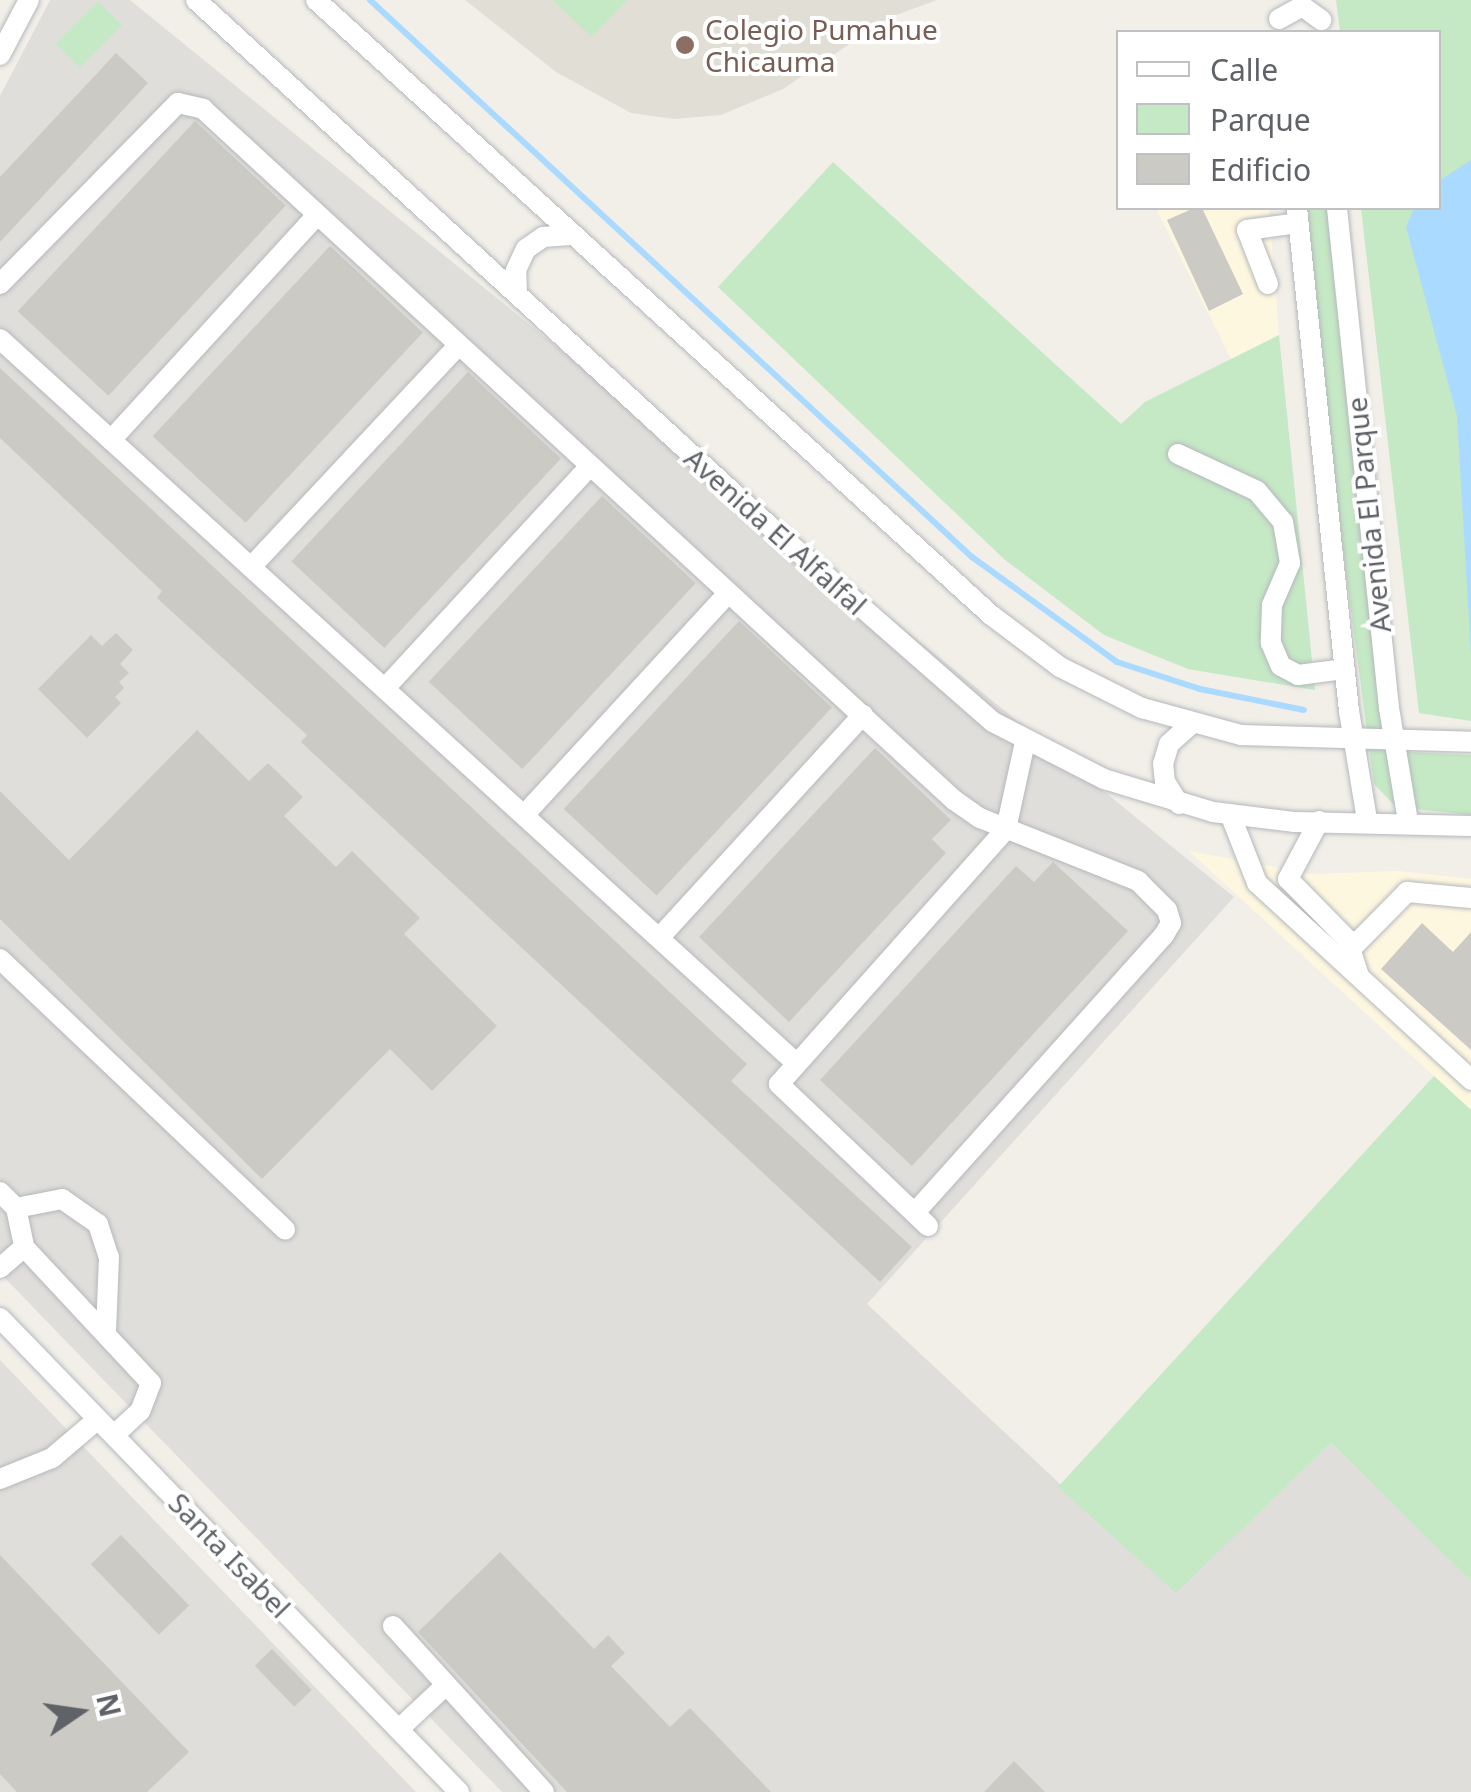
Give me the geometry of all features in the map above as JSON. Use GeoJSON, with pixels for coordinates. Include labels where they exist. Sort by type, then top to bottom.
{"type":"FeatureCollection","features":[{"type":"Feature","properties":{"kind":"street"},"geometry":{"type":"LineString","coordinates":[[0,55],[29,0]]}},
{"type":"Feature","properties":{"kind":"street","name":"Avenida El Alfalfal"},"geometry":{"type":"LineString","coordinates":[[196,0],[958,696],[1025,742],[1104,779],[1179,804],[1230,814],[1319,822],[1367,820],[1471,826]]}},
{"type":"Feature","properties":{"kind":"street"},"geometry":{"type":"LineString","coordinates":[[316,0],[1008,630],[1086,682],[1191,724],[1265,739],[1394,737],[1471,742]]}},
{"type":"Feature","properties":{"kind":"street"},"geometry":{"type":"LineString","coordinates":[[1278,17],[1302,6],[1321,17]]}},
{"type":"Feature","properties":{"kind":"street"},"geometry":{"type":"LineString","coordinates":[[0,284],[178,103],[202,109],[315,217],[954,800],[1006,830],[1138,881],[1167,910],[1171,923],[922,1219],[780,1084],[1006,830],[1025,742]]}},
{"type":"Feature","properties":{"kind":"street","name":"Avenida El Parque"},"geometry":{"type":"LineString","coordinates":[[1338,210],[1394,737],[1408,822]]}},
{"type":"Feature","properties":{"kind":"street"},"geometry":{"type":"LineString","coordinates":[[1268,284],[1247,230],[1297,215]]}},
{"type":"Feature","properties":{"kind":"street","name":"Avenida El Parque"},"geometry":{"type":"LineString","coordinates":[[1297,215],[1352,740],[1367,820]]}},
{"type":"Feature","properties":{"kind":"street"},"geometry":{"type":"LineString","coordinates":[[111,440],[315,217]]}},
{"type":"Feature","properties":{"kind":"street"},"geometry":{"type":"LineString","coordinates":[[516,292],[516,270],[526,249],[543,237],[574,234]]}},
{"type":"Feature","properties":{"kind":"street"},"geometry":{"type":"LineString","coordinates":[[0,339],[387,686],[797,1064]]}},
{"type":"Feature","properties":{"kind":"street"},"geometry":{"type":"LineString","coordinates":[[251,568],[458,346]]}},
{"type":"Feature","properties":{"kind":"street"},"geometry":{"type":"LineString","coordinates":[[1312,355],[1333,362],[1350,350]]}},
{"type":"Feature","properties":{"kind":"street"},"geometry":{"type":"LineString","coordinates":[[1178,454],[1258,491],[1283,522],[1290,563],[1272,605],[1270,642],[1281,666],[1298,674],[1344,670]]}},
{"type":"Feature","properties":{"kind":"street"},"geometry":{"type":"LineString","coordinates":[[387,686],[590,466]]}},
{"type":"Feature","properties":{"kind":"street"},"geometry":{"type":"LineString","coordinates":[[526,814],[727,594]]}},
{"type":"Feature","properties":{"kind":"street"},"geometry":{"type":"LineString","coordinates":[[660,937],[863,715]]}},
{"type":"Feature","properties":{"kind":"street"},"geometry":{"type":"LineString","coordinates":[[1179,804],[1165,782],[1163,764],[1169,744],[1191,724]]}},
{"type":"Feature","properties":{"kind":"street"},"geometry":{"type":"LineString","coordinates":[[1230,814],[1257,883],[1345,954]]}},
{"type":"Feature","properties":{"kind":"street"},"geometry":{"type":"LineString","coordinates":[[1319,822],[1288,880],[1360,977],[1471,1080]]}},
{"type":"Feature","properties":{"kind":"street"},"geometry":{"type":"LineString","coordinates":[[1345,954],[1408,892],[1471,898]]}},
{"type":"Feature","properties":{"kind":"street"},"geometry":{"type":"LineString","coordinates":[[0,959],[285,1229]]}},
{"type":"Feature","properties":{"kind":"street"},"geometry":{"type":"LineString","coordinates":[[36,1177],[41,1200]]}},
{"type":"Feature","properties":{"kind":"street"},"geometry":{"type":"LineString","coordinates":[[0,1192],[16,1208]]}},
{"type":"Feature","properties":{"kind":"street"},"geometry":{"type":"LineString","coordinates":[[16,1208],[41,1200],[78,1206],[98,1224],[109,1257],[106,1331]]}},
{"type":"Feature","properties":{"kind":"street"},"geometry":{"type":"LineString","coordinates":[[16,1208],[8,1255],[106,1331],[150,1383],[140,1412],[114,1436]]}},
{"type":"Feature","properties":{"kind":"street","name":"Santa Isabel"},"geometry":{"type":"LineString","coordinates":[[0,1318],[460,1792]]}},
{"type":"Feature","properties":{"kind":"street"},"geometry":{"type":"LineString","coordinates":[[0,1478],[52,1458],[98,1419]]}},
{"type":"Feature","properties":{"kind":"street"},"geometry":{"type":"LineString","coordinates":[[392,1626],[544,1792]]}},
{"type":"Feature","properties":{"kind":"street"},"geometry":{"type":"LineString","coordinates":[[399,1729],[446,1685]]}},
{"type":"Feature","properties":{"kind":"shaded area"},"geometry":{"type":"Polygon","coordinates":[[[50,0],[130,0],[1234,897],[867,1304],[1176,1592],[1331,1443],[1471,1581],[1471,1792],[502,1792],[0,1273],[0,96],[50,0]]]}},
{"type":"Feature","properties":{"kind":"shaded area","name":"Colegio Pumahue Chicauma"},"geometry":{"type":"Polygon","coordinates":[[[465,0],[937,0],[888,18],[783,89],[721,115],[674,119],[631,113],[556,72],[465,0]]]}},
{"type":"Feature","properties":{"kind":"shaded area"},"geometry":{"type":"Polygon","coordinates":[[[1157,210],[1269,210],[1279,335],[1231,359],[1157,210]]]}},
{"type":"Feature","properties":{"kind":"shaded area"},"geometry":{"type":"Polygon","coordinates":[[[1189,851],[1312,874],[1399,871],[1471,879],[1471,1110],[1189,851]]]}},
{"type":"Feature","properties":{"kind":"shaded area"},"geometry":{"type":"Polygon","coordinates":[[[0,1360],[77,1440],[416,1792],[0,1792],[0,1360]]]}},
{"type":"Feature","properties":{"kind":"green space"},"geometry":{"type":"Polygon","coordinates":[[[553,0],[627,0],[592,37],[553,0]]]}},
{"type":"Feature","properties":{"kind":"green space"},"geometry":{"type":"Polygon","coordinates":[[[1336,0],[1471,0],[1471,721],[1419,713],[1361,210],[1441,210],[1441,30],[1340,30],[1336,0]]]}},
{"type":"Feature","properties":{"kind":"green space"},"geometry":{"type":"Polygon","coordinates":[[[98,1],[122,25],[80,67],[56,43],[98,1]]]}},
{"type":"Feature","properties":{"kind":"green space"},"geometry":{"type":"Polygon","coordinates":[[[833,162],[1121,424],[1145,402],[1279,335],[1315,690],[1188,669],[1104,635],[1004,559],[718,287],[833,162]]]}},
{"type":"Feature","properties":{"kind":"green space"},"geometry":{"type":"Polygon","coordinates":[[[1306,210],[1329,210],[1390,728],[1408,752],[1471,755],[1471,815],[1396,807],[1374,784],[1326,422],[1306,210]]]}},
{"type":"Feature","properties":{"kind":"green space"},"geometry":{"type":"Polygon","coordinates":[[[1434,1076],[1471,1110],[1471,1581],[1331,1443],[1176,1593],[1058,1487],[1434,1076]]]}},
{"type":"Feature","properties":{"kind":"water"},"geometry":{"type":"Polygon","coordinates":[[[1471,160],[1471,654],[1457,416],[1406,227],[1413,210],[1441,210],[1441,180],[1471,160]]]}},
{"type":"Feature","properties":{"kind":"building"},"geometry":{"type":"Polygon","coordinates":[[[116,53],[148,83],[0,242],[0,177],[116,53]]]}},
{"type":"Feature","properties":{"kind":"building"},"geometry":{"type":"Polygon","coordinates":[[[195,121],[286,206],[108,396],[18,311],[195,121]]]}},
{"type":"Feature","properties":{"kind":"building"},"geometry":{"type":"Polygon","coordinates":[[[1190,210],[1203,210],[1243,294],[1209,311],[1167,220],[1190,210]]]}},
{"type":"Feature","properties":{"kind":"building"},"geometry":{"type":"Polygon","coordinates":[[[330,246],[423,333],[246,523],[153,436],[330,246]]]}},
{"type":"Feature","properties":{"kind":"building"},"geometry":{"type":"Polygon","coordinates":[[[0,368],[747,1064],[731,1081],[912,1247],[880,1282],[301,742],[307,735],[157,598],[162,591],[0,438],[0,368]]]}},
{"type":"Feature","properties":{"kind":"building"},"geometry":{"type":"Polygon","coordinates":[[[468,372],[561,459],[384,648],[291,561],[468,372]]]}},
{"type":"Feature","properties":{"kind":"building"},"geometry":{"type":"Polygon","coordinates":[[[602,496],[696,583],[522,769],[429,682],[602,496]]]}},
{"type":"Feature","properties":{"kind":"building"},"geometry":{"type":"Polygon","coordinates":[[[739,621],[832,708],[657,896],[564,809],[739,621]]]}},
{"type":"Feature","properties":{"kind":"building"},"geometry":{"type":"Polygon","coordinates":[[[116,633],[133,650],[120,664],[129,673],[119,682],[124,688],[115,697],[121,703],[87,738],[38,689],[91,635],[102,646],[116,633]]]}},
{"type":"Feature","properties":{"kind":"building"},"geometry":{"type":"Polygon","coordinates":[[[197,730],[249,781],[268,763],[303,797],[284,816],[336,867],[352,851],[420,918],[404,934],[497,1026],[432,1091],[390,1049],[262,1179],[0,919],[0,791],[69,860],[197,730]]]}},
{"type":"Feature","properties":{"kind":"building"},"geometry":{"type":"Polygon","coordinates":[[[875,748],[951,820],[932,839],[946,853],[789,1022],[699,937],[875,748]]]}},
{"type":"Feature","properties":{"kind":"building"},"geometry":{"type":"Polygon","coordinates":[[[1053,862],[1128,931],[912,1166],[820,1080],[1016,866],[1034,882],[1053,862]]]}},
{"type":"Feature","properties":{"kind":"building"},"geometry":{"type":"Polygon","coordinates":[[[1422,923],[1453,952],[1471,932],[1471,1050],[1381,969],[1422,923]]]}},
{"type":"Feature","properties":{"kind":"building"},"geometry":{"type":"Polygon","coordinates":[[[121,1535],[189,1605],[159,1635],[91,1564],[121,1535]]]}},
{"type":"Feature","properties":{"kind":"building"},"geometry":{"type":"Polygon","coordinates":[[[500,1552],[594,1649],[608,1635],[625,1653],[611,1666],[670,1727],[690,1708],[771,1792],[567,1792],[418,1632],[500,1552]]]}},
{"type":"Feature","properties":{"kind":"building"},"geometry":{"type":"Polygon","coordinates":[[[0,1555],[189,1752],[147,1792],[17,1792],[0,1774],[0,1555]]]}},
{"type":"Feature","properties":{"kind":"building"},"geometry":{"type":"Polygon","coordinates":[[[272,1649],[312,1690],[294,1707],[255,1666],[272,1649]]]}},
{"type":"Feature","properties":{"kind":"building"},"geometry":{"type":"Polygon","coordinates":[[[1014,1761],[1045,1792],[984,1792],[1014,1761]]]}},
{"type":"Feature","properties":{"kind":"waterway"},"geometry":{"type":"LineString","coordinates":[[370,0],[972,557],[1117,662],[1200,689],[1304,710]]}},
{"type":"Feature","properties":{"kind":"place","name":"Colegio Pumahue Chicauma"},"geometry":{"type":"Point","coordinates":[685,45]}}]}
